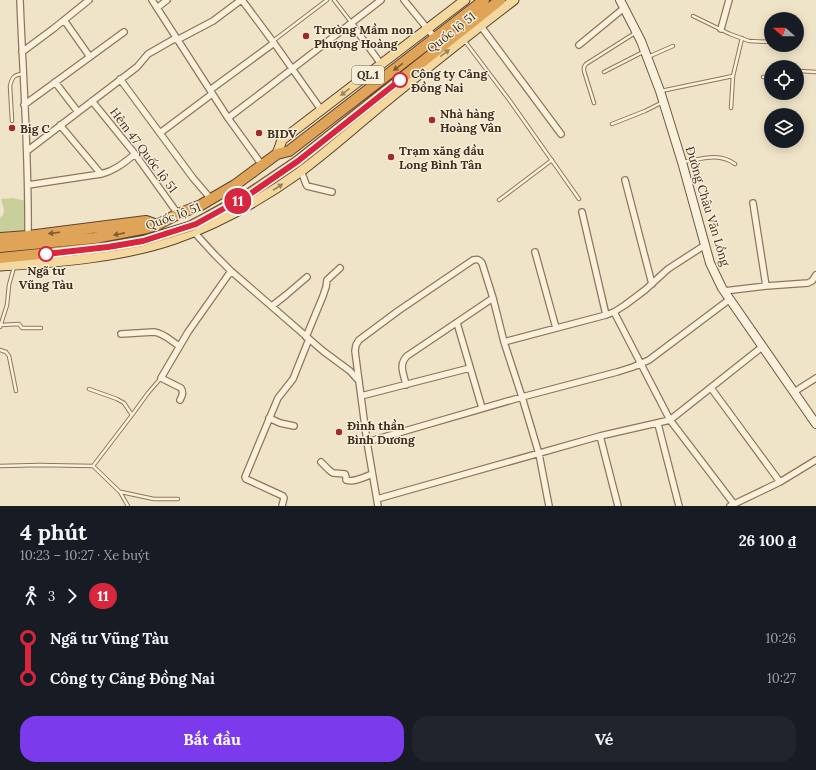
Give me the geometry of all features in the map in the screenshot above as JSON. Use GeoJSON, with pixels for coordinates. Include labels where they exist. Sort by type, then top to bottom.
{"type":"FeatureCollection","features":[{"type":"Feature","properties":{"kind":"highway","name":"Quốc lộ 51"},"geometry":{"type":"LineString","coordinates":[[0,238],[28,236],[146,221],[157,225],[178,214],[201,205],[235,185],[277,154],[288,151],[484,0]]}},
{"type":"Feature","properties":{"kind":"highway","name":"Quốc lộ 51"},"geometry":{"type":"LineString","coordinates":[[0,258],[108,247],[143,241],[193,229],[208,217],[244,197],[298,161],[461,36],[500,0]]}},
{"type":"Feature","properties":{"kind":"highway","name":"QL.1"},"geometry":{"type":"LineString","coordinates":[[0,247],[100,237],[157,225]]}},
{"type":"Feature","properties":{"kind":"main road","name":"Quốc lộ 51"},"geometry":{"type":"LineString","coordinates":[[277,154],[282,140],[322,111],[465,0]]}},
{"type":"Feature","properties":{"kind":"main road","name":"Quốc lộ 51"},"geometry":{"type":"LineString","coordinates":[[0,266],[52,262],[128,252],[167,242],[193,229],[218,222],[244,209],[301,171],[434,61],[461,36],[480,25],[514,0]]}},
{"type":"Feature","properties":{"kind":"street"},"geometry":{"type":"LineString","coordinates":[[20,0],[27,151],[28,236]]}},
{"type":"Feature","properties":{"kind":"street"},"geometry":{"type":"LineString","coordinates":[[22,52],[89,0]]}},
{"type":"Feature","properties":{"kind":"street"},"geometry":{"type":"LineString","coordinates":[[152,0],[228,118],[262,165]]}},
{"type":"Feature","properties":{"kind":"street"},"geometry":{"type":"LineString","coordinates":[[157,8],[167,0]]}},
{"type":"Feature","properties":{"kind":"street"},"geometry":{"type":"LineString","coordinates":[[27,151],[137,67],[148,54],[213,21],[241,0],[322,111]]}},
{"type":"Feature","properties":{"kind":"street"},"geometry":{"type":"LineString","coordinates":[[228,118],[381,0]]}},
{"type":"Feature","properties":{"kind":"street"},"geometry":{"type":"LineString","coordinates":[[404,0],[435,38]]}},
{"type":"Feature","properties":{"kind":"street","name":"Đường Châu Văn Lồng"},"geometry":{"type":"LineString","coordinates":[[620,0],[637,32],[660,91],[682,162],[710,263],[724,291],[816,424]]}},
{"type":"Feature","properties":{"kind":"street"},"geometry":{"type":"LineString","coordinates":[[721,29],[729,0]]}},
{"type":"Feature","properties":{"kind":"street"},"geometry":{"type":"LineString","coordinates":[[579,45],[624,8]]}},
{"type":"Feature","properties":{"kind":"street"},"geometry":{"type":"LineString","coordinates":[[64,20],[90,57]]}},
{"type":"Feature","properties":{"kind":"street"},"geometry":{"type":"LineString","coordinates":[[351,23],[382,64]]}},
{"type":"Feature","properties":{"kind":"street"},"geometry":{"type":"LineString","coordinates":[[480,25],[561,134]]}},
{"type":"Feature","properties":{"kind":"street"},"geometry":{"type":"LineString","coordinates":[[24,105],[124,32]]}},
{"type":"Feature","properties":{"kind":"street"},"geometry":{"type":"LineString","coordinates":[[160,133],[273,42]]}},
{"type":"Feature","properties":{"kind":"street"},"geometry":{"type":"LineString","coordinates":[[120,79],[193,178],[211,199]]}},
{"type":"Feature","properties":{"kind":"street"},"geometry":{"type":"LineString","coordinates":[[56,82],[78,112]]}},
{"type":"Feature","properties":{"kind":"street","name":"Hẻm 47 Quốc lộ 51"},"geometry":{"type":"LineString","coordinates":[[92,101],[135,154],[178,214]]}},
{"type":"Feature","properties":{"kind":"street"},"geometry":{"type":"LineString","coordinates":[[60,125],[101,174]]}},
{"type":"Feature","properties":{"kind":"street"},"geometry":{"type":"LineString","coordinates":[[28,185],[109,172],[123,164],[135,154]]}},
{"type":"Feature","properties":{"kind":"street"},"geometry":{"type":"LineString","coordinates":[[301,171],[307,186],[332,192]]}},
{"type":"Feature","properties":{"kind":"street"},"geometry":{"type":"LineString","coordinates":[[625,180],[652,284]]}},
{"type":"Feature","properties":{"kind":"street"},"geometry":{"type":"LineString","coordinates":[[752,203],[766,286]]}},
{"type":"Feature","properties":{"kind":"street"},"geometry":{"type":"LineString","coordinates":[[582,212],[606,315]]}},
{"type":"Feature","properties":{"kind":"street"},"geometry":{"type":"LineString","coordinates":[[193,229],[231,271],[360,381]]}},
{"type":"Feature","properties":{"kind":"street"},"geometry":{"type":"LineString","coordinates":[[504,342],[614,312],[652,284],[668,269],[705,245]]}},
{"type":"Feature","properties":{"kind":"street"},"geometry":{"type":"LineString","coordinates":[[535,252],[556,328]]}},
{"type":"Feature","properties":{"kind":"street"},"geometry":{"type":"LineString","coordinates":[[378,506],[366,442],[360,381],[355,351],[356,345],[359,340],[398,311],[473,260],[477,259],[482,262],[504,342],[539,454],[549,506]]}},
{"type":"Feature","properties":{"kind":"street"},"geometry":{"type":"LineString","coordinates":[[282,506],[283,496],[246,479],[245,477],[278,398],[293,379],[323,296],[327,280],[340,268]]}},
{"type":"Feature","properties":{"kind":"street"},"geometry":{"type":"LineString","coordinates":[[180,400],[183,393],[181,388],[161,378],[188,332],[231,271]]}},
{"type":"Feature","properties":{"kind":"street"},"geometry":{"type":"LineString","coordinates":[[724,291],[808,283],[814,281],[816,275]]}},
{"type":"Feature","properties":{"kind":"street"},"geometry":{"type":"LineString","coordinates":[[272,306],[307,277]]}},
{"type":"Feature","properties":{"kind":"street"},"geometry":{"type":"LineString","coordinates":[[406,385],[402,364],[403,360],[407,356],[493,298]]}},
{"type":"Feature","properties":{"kind":"street"},"geometry":{"type":"LineString","coordinates":[[366,442],[482,408],[617,372],[649,360],[730,299]]}},
{"type":"Feature","properties":{"kind":"street"},"geometry":{"type":"LineString","coordinates":[[614,312],[670,420],[732,505],[780,482],[816,460]]}},
{"type":"Feature","properties":{"kind":"street"},"geometry":{"type":"LineString","coordinates":[[457,323],[482,408]]}},
{"type":"Feature","properties":{"kind":"street"},"geometry":{"type":"LineString","coordinates":[[121,334],[159,333],[179,346]]}},
{"type":"Feature","properties":{"kind":"street"},"geometry":{"type":"LineString","coordinates":[[376,500],[600,436],[658,424],[670,420],[762,347]]}},
{"type":"Feature","properties":{"kind":"street"},"geometry":{"type":"LineString","coordinates":[[361,396],[470,368]]}},
{"type":"Feature","properties":{"kind":"street"},"geometry":{"type":"LineString","coordinates":[[794,392],[816,378]]}},
{"type":"Feature","properties":{"kind":"street"},"geometry":{"type":"LineString","coordinates":[[711,388],[780,482]]}},
{"type":"Feature","properties":{"kind":"street"},"geometry":{"type":"LineString","coordinates":[[269,418],[280,423],[294,426]]}},
{"type":"Feature","properties":{"kind":"street"},"geometry":{"type":"LineString","coordinates":[[658,424],[680,506]]}},
{"type":"Feature","properties":{"kind":"street"},"geometry":{"type":"LineString","coordinates":[[600,436],[618,506]]}},
{"type":"Feature","properties":{"kind":"street"},"geometry":{"type":"LineString","coordinates":[[321,462],[333,473],[345,474],[346,480],[348,481],[372,474]]}},
{"type":"Feature","properties":{"kind":"lane"},"geometry":{"type":"LineString","coordinates":[[273,42],[327,0]]}},
{"type":"Feature","properties":{"kind":"lane"},"geometry":{"type":"LineString","coordinates":[[334,0],[351,23]]}},
{"type":"Feature","properties":{"kind":"lane"},"geometry":{"type":"LineString","coordinates":[[692,16],[749,41],[764,42]]}},
{"type":"Feature","properties":{"kind":"lane"},"geometry":{"type":"LineString","coordinates":[[594,103],[584,67],[586,64],[637,32]]}},
{"type":"Feature","properties":{"kind":"lane"},"geometry":{"type":"LineString","coordinates":[[461,36],[579,199]]}},
{"type":"Feature","properties":{"kind":"lane"},"geometry":{"type":"LineString","coordinates":[[731,108],[733,76],[742,38]]}},
{"type":"Feature","properties":{"kind":"lane"},"geometry":{"type":"LineString","coordinates":[[604,72],[646,54],[673,46]]}},
{"type":"Feature","properties":{"kind":"lane"},"geometry":{"type":"LineString","coordinates":[[804,71],[816,72]]}},
{"type":"Feature","properties":{"kind":"lane"},"geometry":{"type":"LineString","coordinates":[[12,121],[11,81],[16,75],[23,74]]}},
{"type":"Feature","properties":{"kind":"lane"},"geometry":{"type":"LineString","coordinates":[[660,91],[733,76]]}},
{"type":"Feature","properties":{"kind":"lane"},"geometry":{"type":"LineString","coordinates":[[612,124],[663,102]]}},
{"type":"Feature","properties":{"kind":"lane"},"geometry":{"type":"LineString","coordinates":[[682,162],[711,157],[721,157],[729,159],[735,164]]}},
{"type":"Feature","properties":{"kind":"lane"},"geometry":{"type":"LineString","coordinates":[[499,200],[552,160]]}},
{"type":"Feature","properties":{"kind":"lane"},"geometry":{"type":"LineString","coordinates":[[14,265],[9,285],[8,305],[0,326],[19,324],[22,328],[41,328]]}},
{"type":"Feature","properties":{"kind":"lane"},"geometry":{"type":"LineString","coordinates":[[0,349],[6,352],[9,356],[16,391]]}},
{"type":"Feature","properties":{"kind":"lane"},"geometry":{"type":"LineString","coordinates":[[93,466],[161,378]]}},
{"type":"Feature","properties":{"kind":"lane"},"geometry":{"type":"LineString","coordinates":[[89,388],[124,403],[132,415]]}},
{"type":"Feature","properties":{"kind":"lane"},"geometry":{"type":"LineString","coordinates":[[0,466],[93,466],[120,492],[128,506]]}},
{"type":"Feature","properties":{"kind":"lane"},"geometry":{"type":"LineString","coordinates":[[120,492],[154,499],[178,499]]}},
{"type":"Feature","properties":{"kind":"green space"},"geometry":{"type":"Polygon","coordinates":[[[13,198],[26,201],[25,233],[0,235],[0,218],[3,215],[4,210],[1,199],[13,198]]]}},
{"type":"Feature","properties":{"kind":"bus line","name":"11"},"geometry":{"type":"LineString","coordinates":[[46,254],[108,247],[143,241],[196,224],[250,194],[298,161],[400,80]]}},
{"type":"Feature","properties":{"kind":"place","name":"Trường Mầm non Phượng Hoàng"},"geometry":{"type":"Point","coordinates":[306,36]}},
{"type":"Feature","properties":{"kind":"place","name":"Công ty Cảng Đồng Nai"},"geometry":{"type":"Point","coordinates":[400,80]}},
{"type":"Feature","properties":{"kind":"place","name":"Nhà hàng Hoàng Vân"},"geometry":{"type":"Point","coordinates":[432,120]}},
{"type":"Feature","properties":{"kind":"place","name":"Big C"},"geometry":{"type":"Point","coordinates":[12,128]}},
{"type":"Feature","properties":{"kind":"place","name":"BIDV"},"geometry":{"type":"Point","coordinates":[259,133]}},
{"type":"Feature","properties":{"kind":"place","name":"Trạm xăng dầu Long Bình Tân"},"geometry":{"type":"Point","coordinates":[391,157]}},
{"type":"Feature","properties":{"kind":"place","name":"Ngã tư Vũng Tàu"},"geometry":{"type":"Point","coordinates":[46,254]}},
{"type":"Feature","properties":{"kind":"place","name":"Đình thần Bình Dương"},"geometry":{"type":"Point","coordinates":[339,432]}}]}
